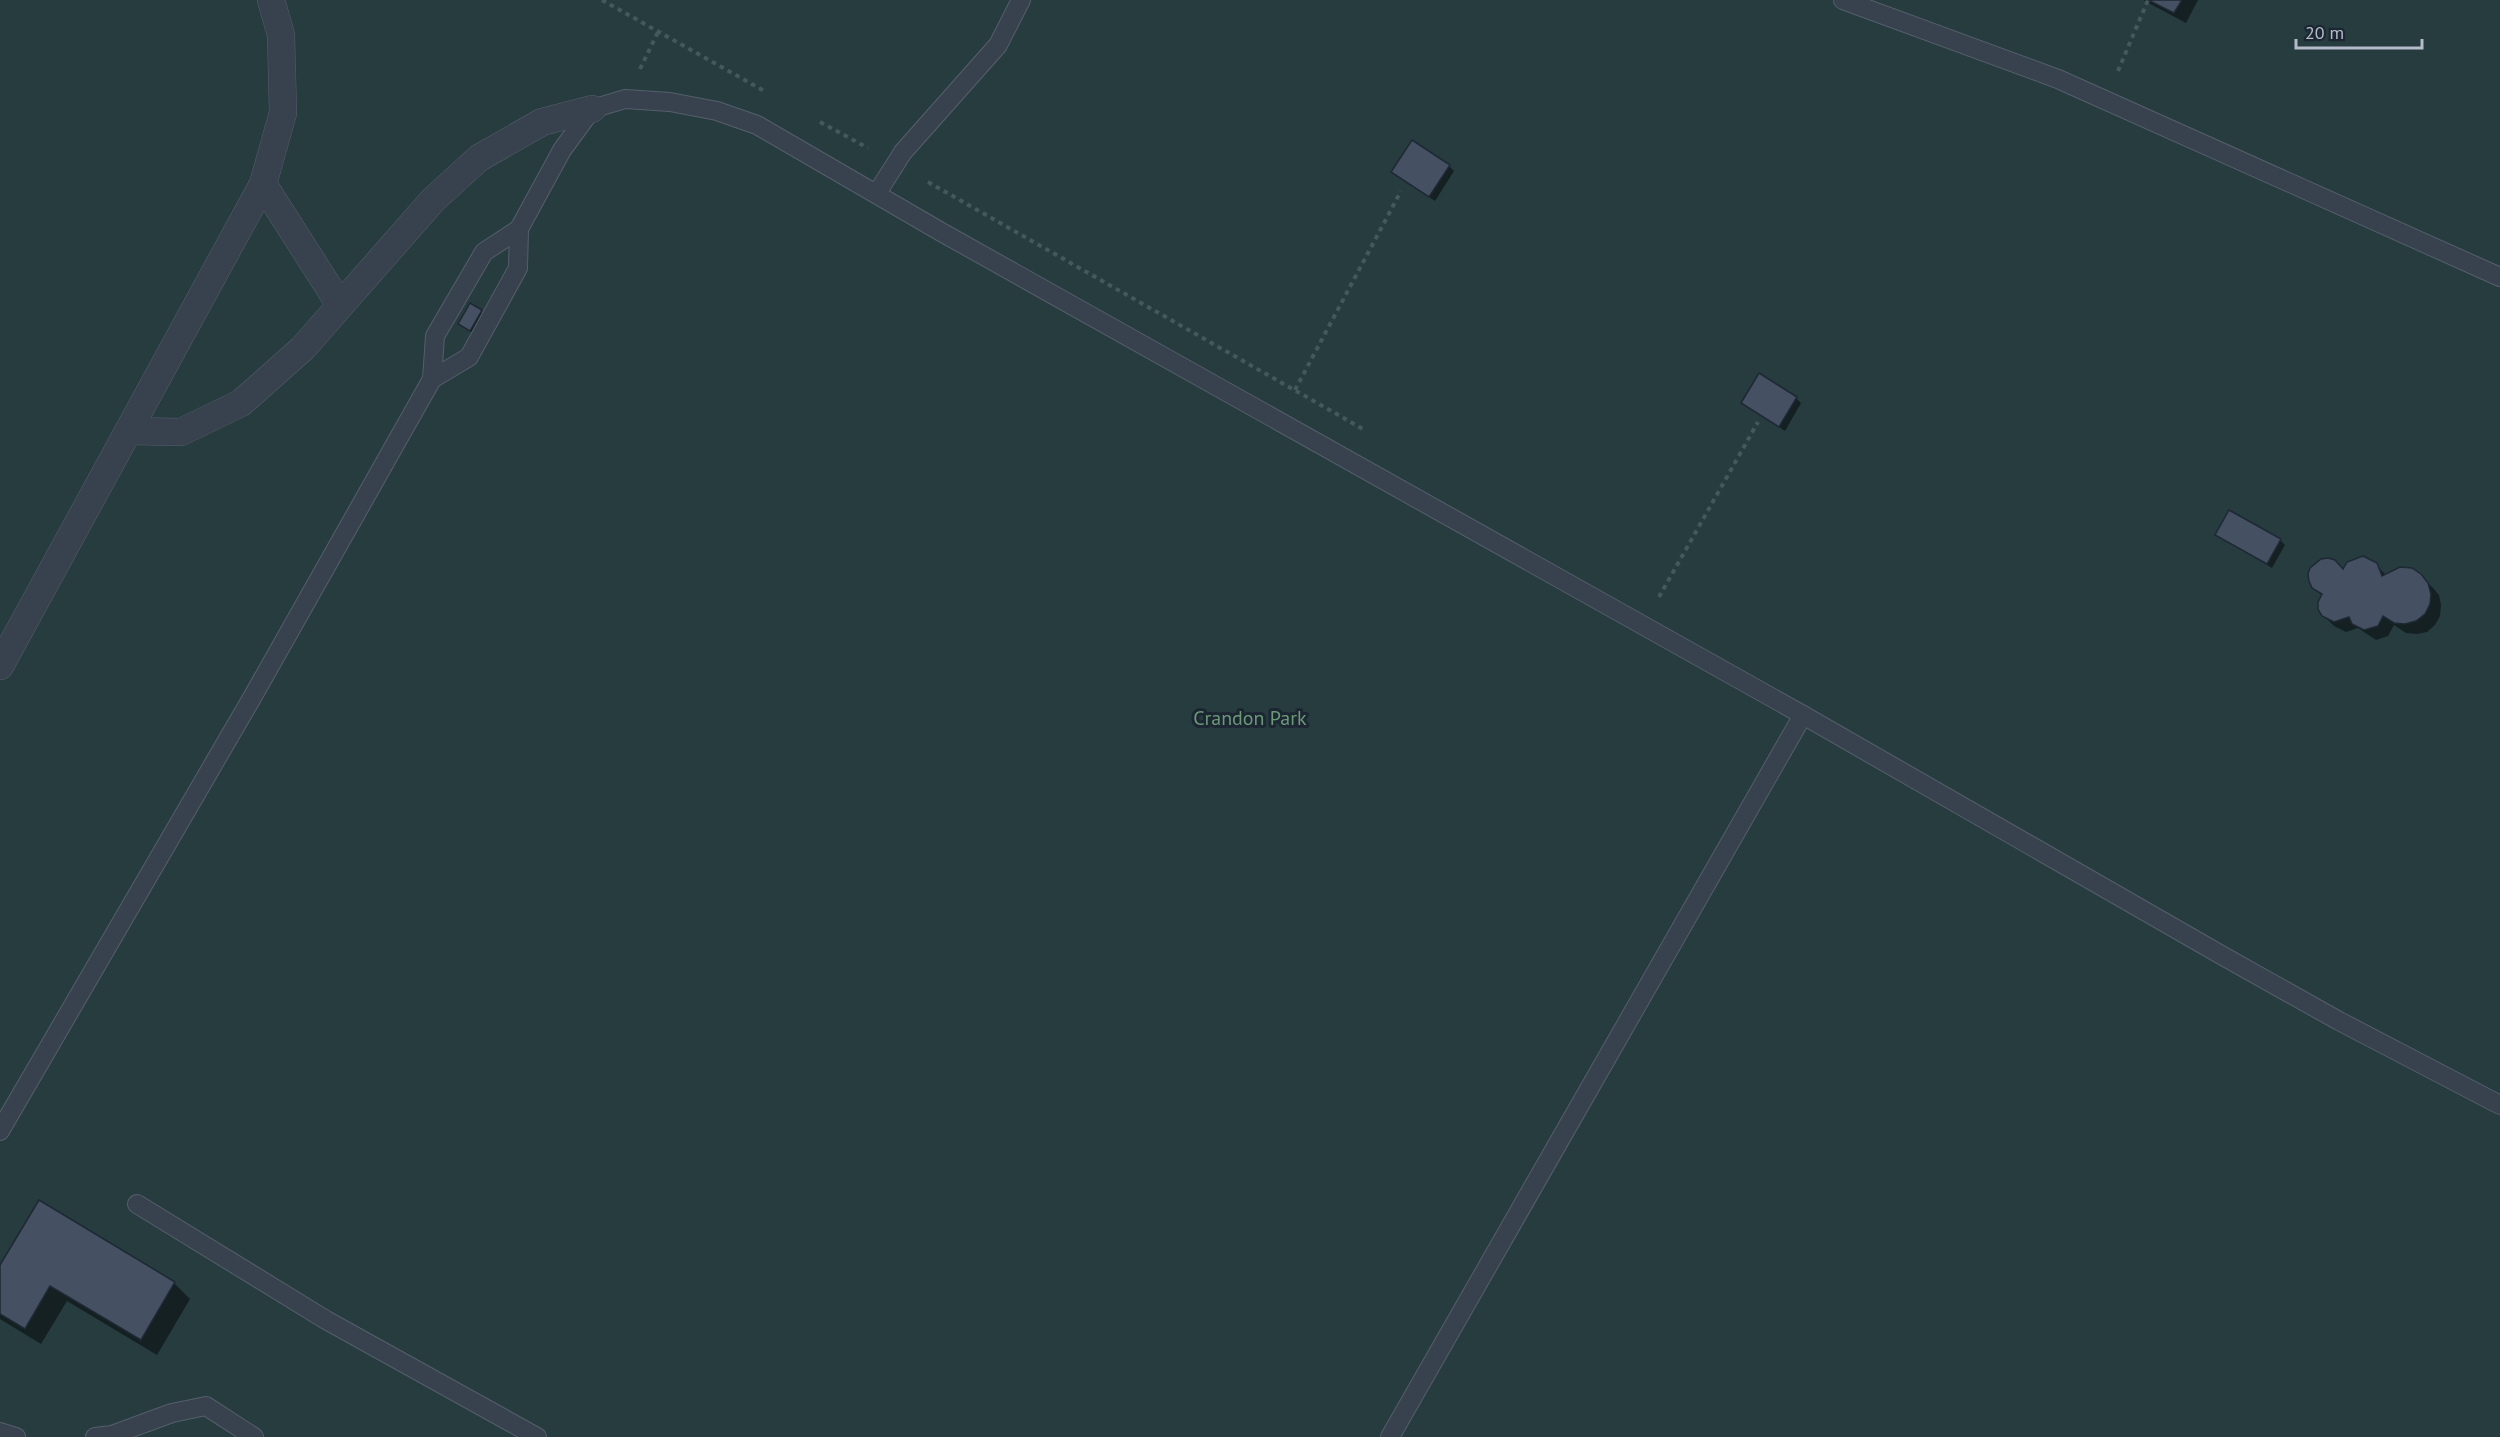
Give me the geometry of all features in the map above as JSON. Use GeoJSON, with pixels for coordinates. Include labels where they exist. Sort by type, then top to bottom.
{"type":"FeatureCollection","features":[{"type":"Feature","properties":{"kind":"street"},"geometry":{"type":"LineString","coordinates":[[0,666],[263,184],[283,113],[281,35],[271,0]]}},
{"type":"Feature","properties":{"kind":"street"},"geometry":{"type":"LineString","coordinates":[[128,431],[181,432],[241,403],[303,348],[433,200],[479,158],[542,122],[592,108]]}},
{"type":"Feature","properties":{"kind":"street"},"geometry":{"type":"LineString","coordinates":[[263,184],[340,305]]}},
{"type":"Feature","properties":{"kind":"lane"},"geometry":{"type":"LineString","coordinates":[[877,193],[903,152],[998,45],[1021,0]]}},
{"type":"Feature","properties":{"kind":"lane"},"geometry":{"type":"LineString","coordinates":[[1843,0],[2058,79],[2500,277]]}},
{"type":"Feature","properties":{"kind":"lane"},"geometry":{"type":"LineString","coordinates":[[432,379],[468,357],[518,267],[519,229],[562,150],[592,108],[624,99],[670,102],[717,111],[757,125],[1044,290],[1803,715],[2223,956],[2339,1021],[2500,1105]]}},
{"type":"Feature","properties":{"kind":"lane"},"geometry":{"type":"LineString","coordinates":[[0,1131],[247,706],[432,379],[435,336],[484,252],[519,229]]}},
{"type":"Feature","properties":{"kind":"lane"},"geometry":{"type":"LineString","coordinates":[[1390,1437],[1803,715]]}},
{"type":"Feature","properties":{"kind":"lane"},"geometry":{"type":"LineString","coordinates":[[137,1204],[326,1320],[537,1437]]}},
{"type":"Feature","properties":{"kind":"lane"},"geometry":{"type":"LineString","coordinates":[[95,1437],[112,1434],[172,1413],[206,1406],[254,1437]]}},
{"type":"Feature","properties":{"kind":"lane"},"geometry":{"type":"LineString","coordinates":[[0,1432],[16,1437]]}},
{"type":"Feature","properties":{"kind":"path"},"geometry":{"type":"LineString","coordinates":[[602,0],[770,95]]}},
{"type":"Feature","properties":{"kind":"path"},"geometry":{"type":"LineString","coordinates":[[2106,101],[2148,0]]}},
{"type":"Feature","properties":{"kind":"path"},"geometry":{"type":"LineString","coordinates":[[624,99],[658,32]]}},
{"type":"Feature","properties":{"kind":"path"},"geometry":{"type":"LineString","coordinates":[[819,121],[868,148]]}},
{"type":"Feature","properties":{"kind":"path"},"geometry":{"type":"LineString","coordinates":[[1295,390],[1401,191]]}},
{"type":"Feature","properties":{"kind":"path"},"geometry":{"type":"LineString","coordinates":[[1659,597],[1758,422]]}},
{"type":"Feature","properties":{"kind":"green space","name":"Crandon Park"},"geometry":{"type":"Polygon","coordinates":[[[0,0],[2500,0],[2500,1437],[0,1437],[0,0]]]}},
{"type":"Feature","properties":{"kind":"building"},"geometry":{"type":"Polygon","coordinates":[[[2148,0],[2182,0],[2174,13],[2148,0]]]}},
{"type":"Feature","properties":{"kind":"building"},"geometry":{"type":"Polygon","coordinates":[[[1412,140],[1450,165],[1429,197],[1391,172],[1412,140]]]}},
{"type":"Feature","properties":{"kind":"building"},"geometry":{"type":"Polygon","coordinates":[[[470,303],[482,310],[470,331],[458,324],[470,303]]]}},
{"type":"Feature","properties":{"kind":"building"},"geometry":{"type":"Polygon","coordinates":[[[1759,373],[1797,397],[1779,427],[1741,403],[1759,373]]]}},
{"type":"Feature","properties":{"kind":"building"},"geometry":{"type":"Polygon","coordinates":[[[2229,510],[2281,539],[2267,564],[2215,535],[2229,510]]]}},
{"type":"Feature","properties":{"kind":"building"},"geometry":{"type":"Polygon","coordinates":[[[2363,556],[2377,563],[2382,576],[2400,567],[2412,568],[2421,574],[2428,583],[2431,594],[2430,604],[2425,614],[2416,621],[2405,624],[2394,623],[2383,616],[2378,626],[2364,630],[2352,624],[2349,617],[2334,622],[2322,616],[2318,609],[2318,602],[2322,594],[2312,588],[2308,574],[2310,568],[2321,559],[2328,558],[2335,560],[2343,569],[2347,562],[2363,556]]]}},
{"type":"Feature","properties":{"kind":"building"},"geometry":{"type":"Polygon","coordinates":[[[39,1200],[175,1282],[141,1340],[50,1286],[25,1329],[0,1314],[0,1265],[39,1200]]]}}]}
